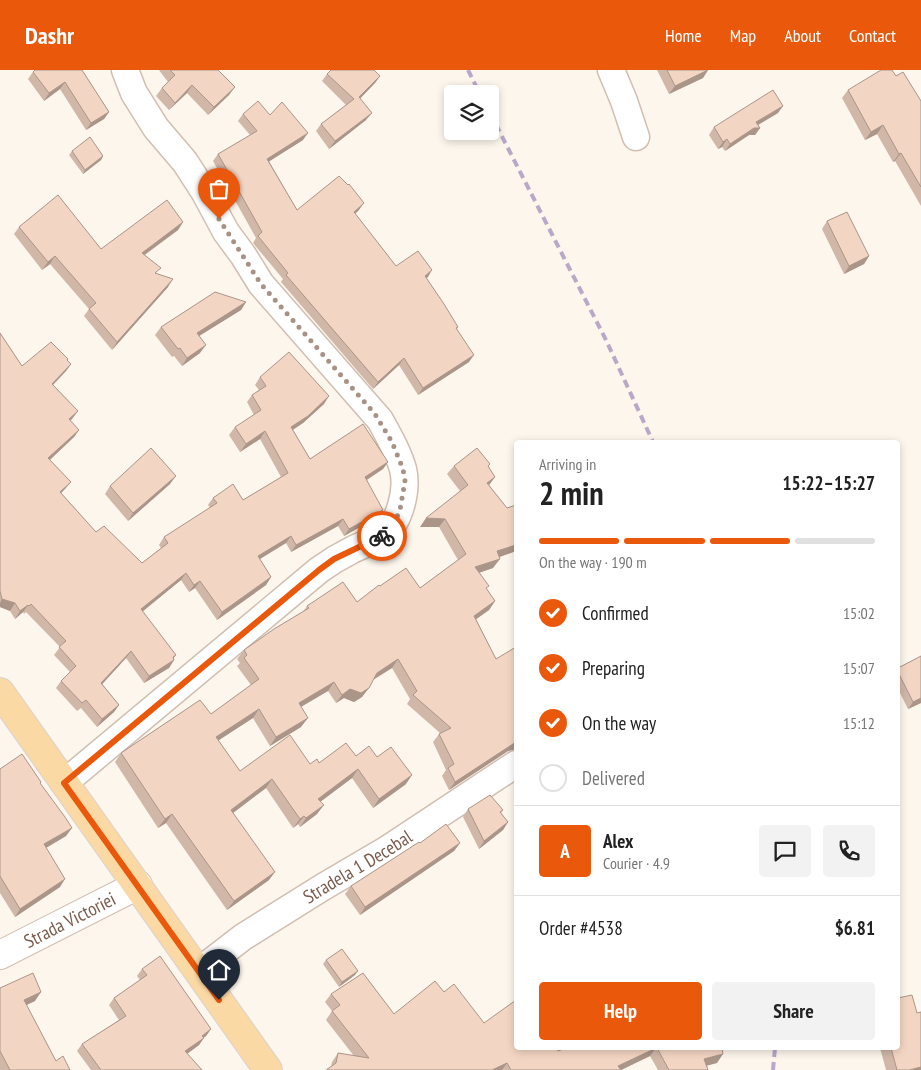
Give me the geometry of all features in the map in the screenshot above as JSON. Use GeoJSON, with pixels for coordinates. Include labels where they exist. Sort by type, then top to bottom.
{"type":"FeatureCollection","features":[{"type":"Feature","properties":{"kind":"main road"},"geometry":{"type":"LineString","coordinates":[[0,692],[268,1070]]}},
{"type":"Feature","properties":{"kind":"street"},"geometry":{"type":"LineString","coordinates":[[64,783],[319,570],[334,559],[382,536],[396,519],[400,510],[405,481],[403,469],[392,442],[380,420],[261,284],[226,232],[205,193],[185,162],[156,128],[134,93],[125,70]]}},
{"type":"Feature","properties":{"kind":"street"},"geometry":{"type":"LineString","coordinates":[[611,70],[636,137]]}},
{"type":"Feature","properties":{"kind":"street","name":"Stradela 1 Decebal"},"geometry":{"type":"LineString","coordinates":[[199,971],[243,937],[402,840],[514,765]]}},
{"type":"Feature","properties":{"kind":"street","name":"Strada Victoriei"},"geometry":{"type":"LineString","coordinates":[[0,955],[138,885]]}},
{"type":"Feature","properties":{"kind":"building"},"geometry":{"type":"Polygon","coordinates":[[[35,70],[82,70],[109,112],[91,123],[65,82],[49,93],[33,72],[35,70]]]}},
{"type":"Feature","properties":{"kind":"building"},"geometry":{"type":"Polygon","coordinates":[[[170,70],[218,70],[235,87],[214,107],[192,85],[175,103],[162,88],[175,75],[170,70]]]}},
{"type":"Feature","properties":{"kind":"building"},"geometry":{"type":"Polygon","coordinates":[[[331,70],[374,70],[380,76],[359,97],[372,113],[335,141],[321,124],[354,99],[327,74],[331,70]]]}},
{"type":"Feature","properties":{"kind":"building"},"geometry":{"type":"Polygon","coordinates":[[[667,70],[708,70],[675,86],[667,70]]]}},
{"type":"Feature","properties":{"kind":"building"},"geometry":{"type":"Polygon","coordinates":[[[881,70],[892,70],[896,76],[903,72],[921,101],[921,187],[901,153],[899,154],[883,125],[871,132],[848,90],[881,70]]]}},
{"type":"Feature","properties":{"kind":"building"},"geometry":{"type":"Polygon","coordinates":[[[773,90],[783,106],[756,122],[760,128],[754,128],[730,144],[727,139],[723,142],[714,127],[773,90]]]}},
{"type":"Feature","properties":{"kind":"building"},"geometry":{"type":"Polygon","coordinates":[[[258,101],[270,115],[282,102],[308,133],[267,159],[297,210],[339,176],[349,184],[364,203],[354,212],[396,266],[418,251],[432,270],[425,276],[474,355],[423,388],[404,358],[378,382],[286,275],[288,273],[258,236],[262,232],[218,154],[257,131],[243,114],[258,101]]]}},
{"type":"Feature","properties":{"kind":"building"},"geometry":{"type":"Polygon","coordinates":[[[90,137],[103,156],[85,170],[72,151],[90,137]]]}},
{"type":"Feature","properties":{"kind":"building"},"geometry":{"type":"Polygon","coordinates":[[[58,195],[101,249],[167,200],[183,222],[142,253],[161,268],[155,273],[173,279],[117,342],[89,309],[96,303],[55,256],[48,262],[19,227],[58,195]]]}},
{"type":"Feature","properties":{"kind":"building"},"geometry":{"type":"Polygon","coordinates":[[[847,212],[869,256],[849,266],[827,221],[847,212]]]}},
{"type":"Feature","properties":{"kind":"building"},"geometry":{"type":"Polygon","coordinates":[[[215,292],[246,302],[197,333],[206,345],[187,358],[161,327],[215,292]]]}},
{"type":"Feature","properties":{"kind":"building"},"geometry":{"type":"Polygon","coordinates":[[[0,333],[22,366],[51,342],[68,359],[71,364],[52,384],[78,411],[69,419],[79,430],[48,458],[71,482],[60,492],[96,532],[104,526],[142,563],[168,543],[164,537],[217,503],[213,498],[233,484],[243,500],[288,473],[265,431],[246,444],[235,427],[261,410],[252,395],[266,386],[260,377],[289,352],[329,396],[308,416],[291,427],[310,459],[363,424],[388,462],[365,477],[383,510],[349,529],[343,519],[296,545],[291,536],[258,556],[271,577],[222,612],[200,581],[194,585],[186,573],[141,609],[176,655],[173,657],[174,660],[149,676],[131,651],[101,683],[119,705],[102,719],[86,700],[82,703],[61,681],[76,666],[59,647],[66,641],[31,604],[20,611],[15,603],[2,599],[0,591],[0,333]]]}},
{"type":"Feature","properties":{"kind":"building"},"geometry":{"type":"Polygon","coordinates":[[[151,448],[176,476],[133,513],[110,486],[151,448]]]}},
{"type":"Feature","properties":{"kind":"building"},"geometry":{"type":"Polygon","coordinates":[[[477,448],[490,464],[488,466],[495,477],[487,483],[507,508],[514,506],[514,546],[497,551],[500,559],[475,567],[489,586],[486,588],[495,601],[474,616],[496,659],[514,648],[514,743],[455,782],[448,768],[454,764],[439,734],[451,728],[413,695],[417,691],[398,659],[377,673],[369,688],[361,693],[350,689],[342,695],[334,682],[299,703],[308,718],[276,737],[259,709],[216,737],[240,771],[290,735],[310,764],[317,759],[319,763],[346,743],[356,756],[369,746],[377,757],[391,747],[412,775],[379,799],[358,769],[318,799],[324,805],[306,818],[304,816],[300,819],[272,779],[231,810],[275,872],[234,901],[172,814],[165,819],[121,753],[200,700],[211,714],[259,679],[244,658],[247,655],[244,650],[309,608],[307,606],[343,582],[357,602],[406,568],[420,588],[466,554],[445,519],[426,518],[468,485],[454,466],[477,448]]]}},
{"type":"Feature","properties":{"kind":"building"},"geometry":{"type":"Polygon","coordinates":[[[921,656],[921,698],[913,702],[900,676],[900,667],[921,656]]]}},
{"type":"Feature","properties":{"kind":"building"},"geometry":{"type":"Polygon","coordinates":[[[22,754],[72,828],[44,844],[65,879],[20,909],[0,876],[0,769],[22,754]]]}},
{"type":"Feature","properties":{"kind":"building"},"geometry":{"type":"Polygon","coordinates":[[[490,795],[503,810],[500,812],[508,822],[484,841],[468,809],[490,795]]]}},
{"type":"Feature","properties":{"kind":"building"},"geometry":{"type":"Polygon","coordinates":[[[446,824],[460,843],[365,907],[351,886],[420,843],[446,824]]]}},
{"type":"Feature","properties":{"kind":"building"},"geometry":{"type":"Polygon","coordinates":[[[342,949],[358,971],[342,982],[326,960],[342,949]]]}},
{"type":"Feature","properties":{"kind":"building"},"geometry":{"type":"Polygon","coordinates":[[[160,956],[211,1029],[202,1036],[204,1038],[185,1051],[202,1070],[101,1070],[82,1044],[126,1016],[114,998],[147,975],[142,969],[160,956]]]}},
{"type":"Feature","properties":{"kind":"building"},"geometry":{"type":"Polygon","coordinates":[[[33,973],[41,992],[24,1000],[56,1061],[63,1056],[70,1070],[10,1070],[0,1051],[0,988],[33,973]]]}},
{"type":"Feature","properties":{"kind":"building"},"geometry":{"type":"Polygon","coordinates":[[[363,973],[394,1014],[435,981],[444,992],[454,984],[484,1023],[514,1001],[514,1050],[652,1050],[618,1066],[621,1070],[511,1070],[507,1063],[492,1070],[326,1070],[336,1063],[338,1053],[369,1058],[332,1011],[340,1005],[331,994],[363,973]]]}},
{"type":"Feature","properties":{"kind":"building"},"geometry":{"type":"Polygon","coordinates":[[[912,995],[917,1013],[921,1012],[921,1067],[909,1070],[897,1070],[892,1050],[900,1050],[900,998],[912,995]]]}},
{"type":"Feature","properties":{"kind":"building"},"geometry":{"type":"Polygon","coordinates":[[[658,1050],[722,1050],[723,1054],[704,1059],[708,1070],[669,1070],[658,1050]]]}},
{"type":"Feature","properties":{"kind":"railway"},"geometry":{"type":"LineString","coordinates":[[468,70],[476,85]]}},
{"type":"Feature","properties":{"kind":"railway"},"geometry":{"type":"LineString","coordinates":[[499,131],[606,340],[652,440]]}},
{"type":"Feature","properties":{"kind":"railway"},"geometry":{"type":"LineString","coordinates":[[773,1070],[775,1050]]}},
{"type":"Feature","properties":{"kind":"way so far"},"geometry":{"type":"LineString","coordinates":[[219,219],[261,284],[380,420],[392,442],[403,469],[405,481],[400,510],[392,526],[382,536]]}},
{"type":"Feature","properties":{"kind":"route"},"geometry":{"type":"LineString","coordinates":[[219,1000],[64,783],[319,570],[334,559],[382,536]]}}]}
